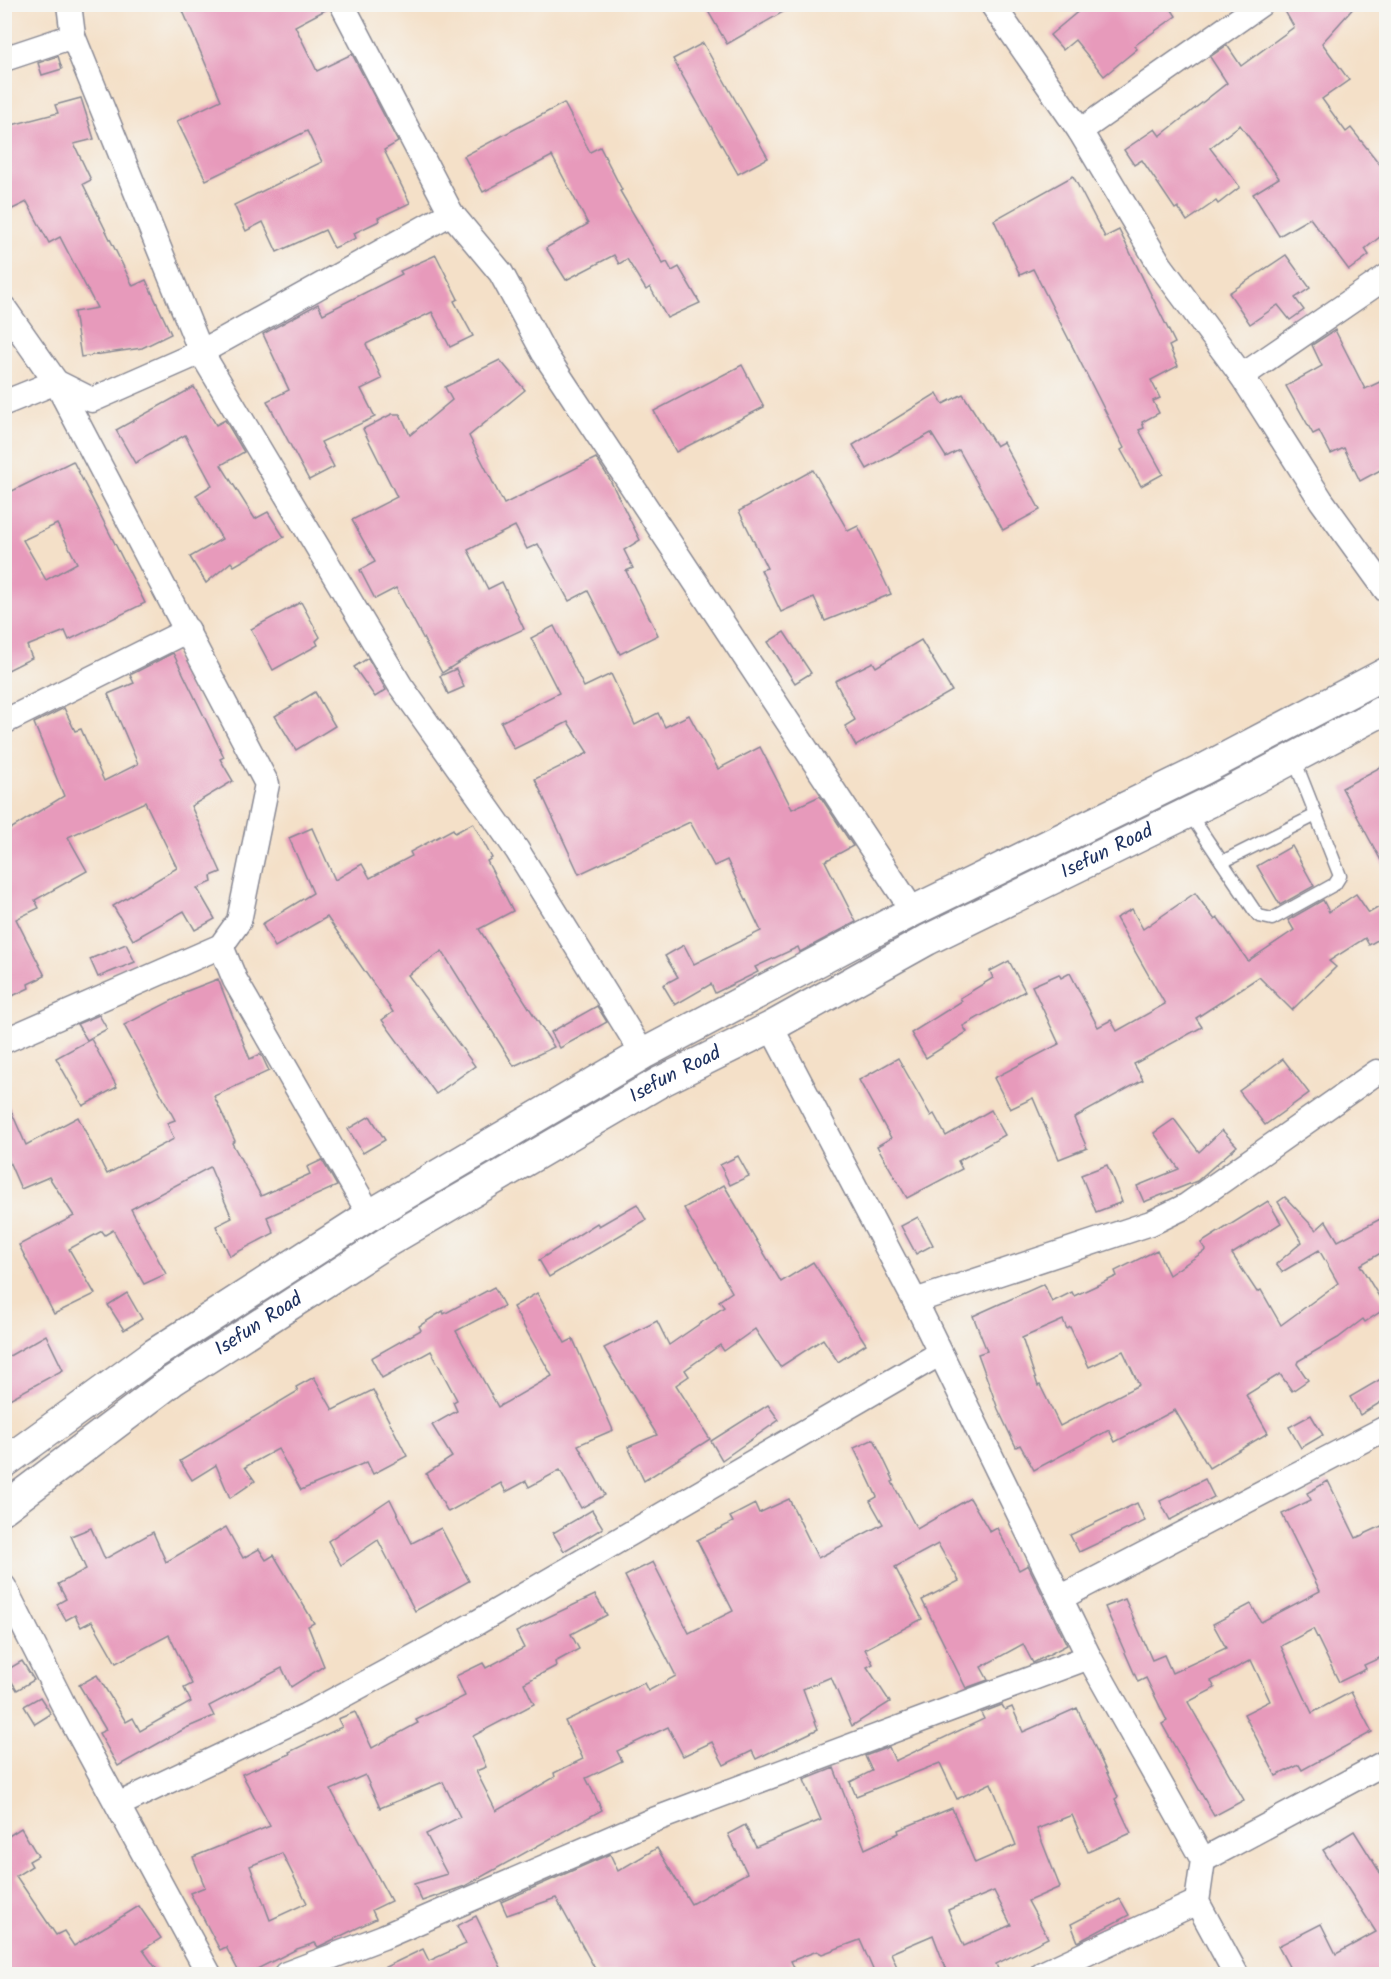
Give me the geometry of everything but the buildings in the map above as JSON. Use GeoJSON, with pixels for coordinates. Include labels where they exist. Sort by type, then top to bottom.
{"type":"FeatureCollection","features":[{"type":"Feature","properties":{"kind":"street"},"geometry":{"type":"LineString","coordinates":[[69,4],[73,36],[201,352],[400,685],[517,850],[644,1054]]}},
{"type":"Feature","properties":{"kind":"street"},"geometry":{"type":"LineString","coordinates":[[342,4],[451,213],[501,273],[544,352],[913,911]]}},
{"type":"Feature","properties":{"kind":"street"},"geometry":{"type":"LineString","coordinates":[[992,4],[1080,131],[1160,265],[1242,376],[1321,500],[1386,590]]}},
{"type":"Feature","properties":{"kind":"street"},"geometry":{"type":"LineString","coordinates":[[1080,131],[1261,4]]}},
{"type":"Feature","properties":{"kind":"street"},"geometry":{"type":"LineString","coordinates":[[4,59],[73,36]]}},
{"type":"Feature","properties":{"kind":"street"},"geometry":{"type":"LineString","coordinates":[[4,403],[56,382],[92,400],[201,352],[451,213]]}},
{"type":"Feature","properties":{"kind":"street"},"geometry":{"type":"LineString","coordinates":[[1242,376],[1386,277]]}},
{"type":"Feature","properties":{"kind":"street"},"geometry":{"type":"LineString","coordinates":[[4,308],[56,382],[267,784],[239,921],[222,946],[4,1041]]}},
{"type":"Feature","properties":{"kind":"street"},"geometry":{"type":"LineString","coordinates":[[4,722],[188,630]]}},
{"type":"Feature","properties":{"kind":"street","name":"Isefun Road"},"geometry":{"type":"LineString","coordinates":[[4,1463],[154,1354],[370,1215],[644,1054],[913,911],[1204,769],[1386,673]]}},
{"type":"Feature","properties":{"kind":"street","name":"Isefun Road"},"geometry":{"type":"LineString","coordinates":[[4,1508],[172,1381],[387,1242],[660,1082],[771,1027],[927,940],[1189,812],[1386,709]]}},
{"type":"Feature","properties":{"kind":"street"},"geometry":{"type":"LineString","coordinates":[[222,946],[235,980],[370,1215]]}},
{"type":"Feature","properties":{"kind":"street"},"geometry":{"type":"LineString","coordinates":[[771,1027],[915,1301],[1089,1657],[1203,1860],[1197,1902],[1236,1974]]}},
{"type":"Feature","properties":{"kind":"street"},"geometry":{"type":"LineString","coordinates":[[915,1301],[1151,1224],[1186,1206],[1377,1072]]}},
{"type":"Feature","properties":{"kind":"street"},"geometry":{"type":"LineString","coordinates":[[118,1805],[304,1716],[478,1622],[939,1354]]}},
{"type":"Feature","properties":{"kind":"street"},"geometry":{"type":"LineString","coordinates":[[1062,1598],[1386,1428]]}},
{"type":"Feature","properties":{"kind":"street"},"geometry":{"type":"LineString","coordinates":[[4,1587],[209,1974]]}},
{"type":"Feature","properties":{"kind":"street"},"geometry":{"type":"LineString","coordinates":[[286,1974],[383,1937],[651,1821],[1089,1657]]}},
{"type":"Feature","properties":{"kind":"street"},"geometry":{"type":"LineString","coordinates":[[1203,1860],[1386,1762]]}},
{"type":"Feature","properties":{"kind":"street"},"geometry":{"type":"LineString","coordinates":[[1042,1974],[1197,1902]]}},
{"type":"Feature","properties":{"kind":"lane"},"geometry":{"type":"LineString","coordinates":[[1189,812],[1259,916],[1272,919],[1335,884],[1340,876],[1293,758]]}},
{"type":"Feature","properties":{"kind":"lane"},"geometry":{"type":"LineString","coordinates":[[1222,862],[1316,815]]}}]}
